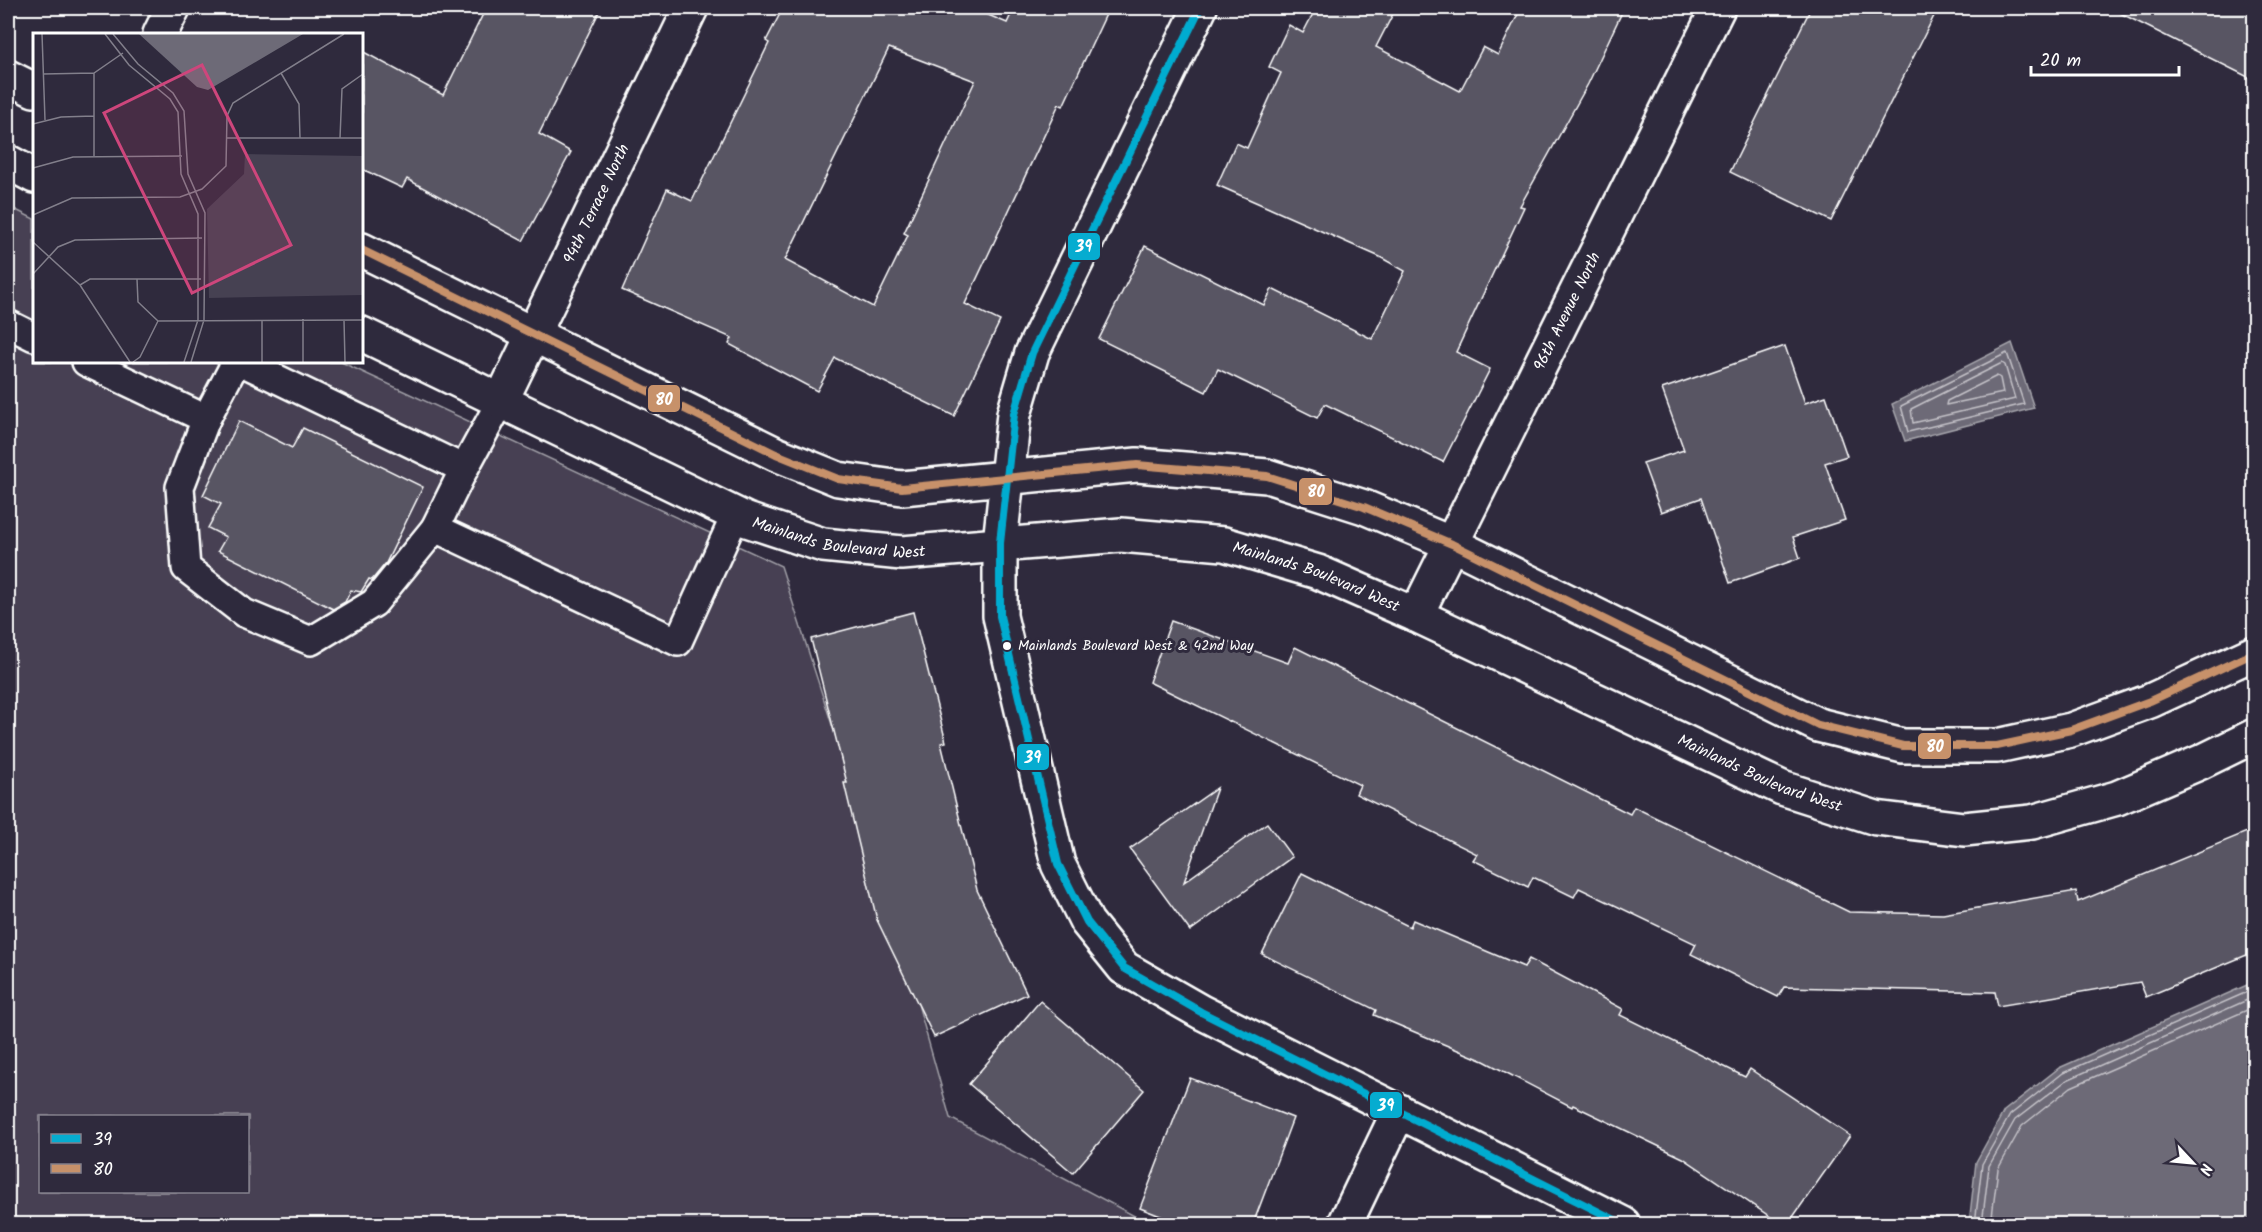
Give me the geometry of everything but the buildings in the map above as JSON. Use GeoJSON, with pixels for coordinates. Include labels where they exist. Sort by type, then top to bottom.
{"type":"FeatureCollection","features":[{"type":"Feature","properties":{"kind":"street"},"geometry":{"type":"LineString","coordinates":[[160,33],[173,8]]}},
{"type":"Feature","properties":{"kind":"street","name":"94th Terrace North"},"geometry":{"type":"LineString","coordinates":[[501,401],[691,8]]}},
{"type":"Feature","properties":{"kind":"street"},"geometry":{"type":"LineString","coordinates":[[1200,8],[1032,353],[1014,414],[1000,543],[1000,616],[1058,864],[1087,922],[1125,968],[1201,1012],[1623,1224]]}},
{"type":"Feature","properties":{"kind":"street","name":"96th Avenue North"},"geometry":{"type":"LineString","coordinates":[[1416,615],[1718,8]]}},
{"type":"Feature","properties":{"kind":"street"},"geometry":{"type":"LineString","coordinates":[[8,77],[33,90]]}},
{"type":"Feature","properties":{"kind":"street"},"geometry":{"type":"LineString","coordinates":[[8,162],[33,175]]}},
{"type":"Feature","properties":{"kind":"street"},"geometry":{"type":"LineString","coordinates":[[363,250],[777,454],[838,479],[902,488],[1137,465],[1267,477],[1364,507],[1452,544],[1818,725],[1903,746],[1997,746],[2071,730],[2150,701],[2254,653]]}},
{"type":"Feature","properties":{"kind":"street","name":"Mainlands Boulevard West"},"geometry":{"type":"LineString","coordinates":[[363,334],[736,514],[823,545],[902,553],[1000,543],[1121,535],[1224,544],[1318,572],[1416,615],[1782,788],[1876,818],[1964,829],[2032,822],[2117,798],[2201,762],[2254,736]]}},
{"type":"Feature","properties":{"kind":"street"},"geometry":{"type":"LineString","coordinates":[[1345,1224],[1399,1111]]}},
{"type":"Feature","properties":{"kind":"lane"},"geometry":{"type":"LineString","coordinates":[[8,324],[33,336]]}},
{"type":"Feature","properties":{"kind":"lane"},"geometry":{"type":"LineString","coordinates":[[88,363],[206,419]]}},
{"type":"Feature","properties":{"kind":"lane"},"geometry":{"type":"LineString","coordinates":[[235,363],[206,419],[180,487],[186,568],[244,613],[311,641],[374,603],[435,528],[501,401]]}},
{"type":"Feature","properties":{"kind":"lane"},"geometry":{"type":"LineString","coordinates":[[244,363],[464,469]]}},
{"type":"Feature","properties":{"kind":"lane"},"geometry":{"type":"LineString","coordinates":[[435,528],[678,642],[736,514]]}},
{"type":"Feature","properties":{"kind":"shaded area"},"geometry":{"type":"Polygon","coordinates":[[[8,206],[33,218],[33,363],[343,363],[781,566],[893,915],[950,1118],[1144,1221],[1142,1224],[8,1224],[8,206]]]}},
{"type":"Feature","properties":{"kind":"water"},"geometry":{"type":"Polygon","coordinates":[[[2012,343],[2034,408],[1905,441],[1892,404],[2012,343]]]}},
{"type":"Feature","properties":{"kind":"water"},"geometry":{"type":"Polygon","coordinates":[[[2254,982],[2254,1224],[1969,1224],[1976,1162],[2004,1111],[2059,1068],[2254,982]]]}},
{"type":"Feature","properties":{"kind":"transit line","name":"39"},"geometry":{"type":"LineString","coordinates":[[1200,8],[1032,353],[1014,414],[1000,543],[1000,616],[1058,864],[1087,922],[1124,968],[1201,1012],[1623,1224]]}},
{"type":"Feature","properties":{"kind":"transit line","name":"80"},"geometry":{"type":"LineString","coordinates":[[363,250],[776,454],[838,479],[902,488],[1137,465],[1267,476],[1364,507],[1452,544],[1818,725],[1903,746],[1997,746],[2071,730],[2150,701],[2254,653]]}},
{"type":"Feature","properties":{"kind":"place","name":"Mainlands Boulevard West & 42nd Way"},"geometry":{"type":"Point","coordinates":[1007,646]}}]}
